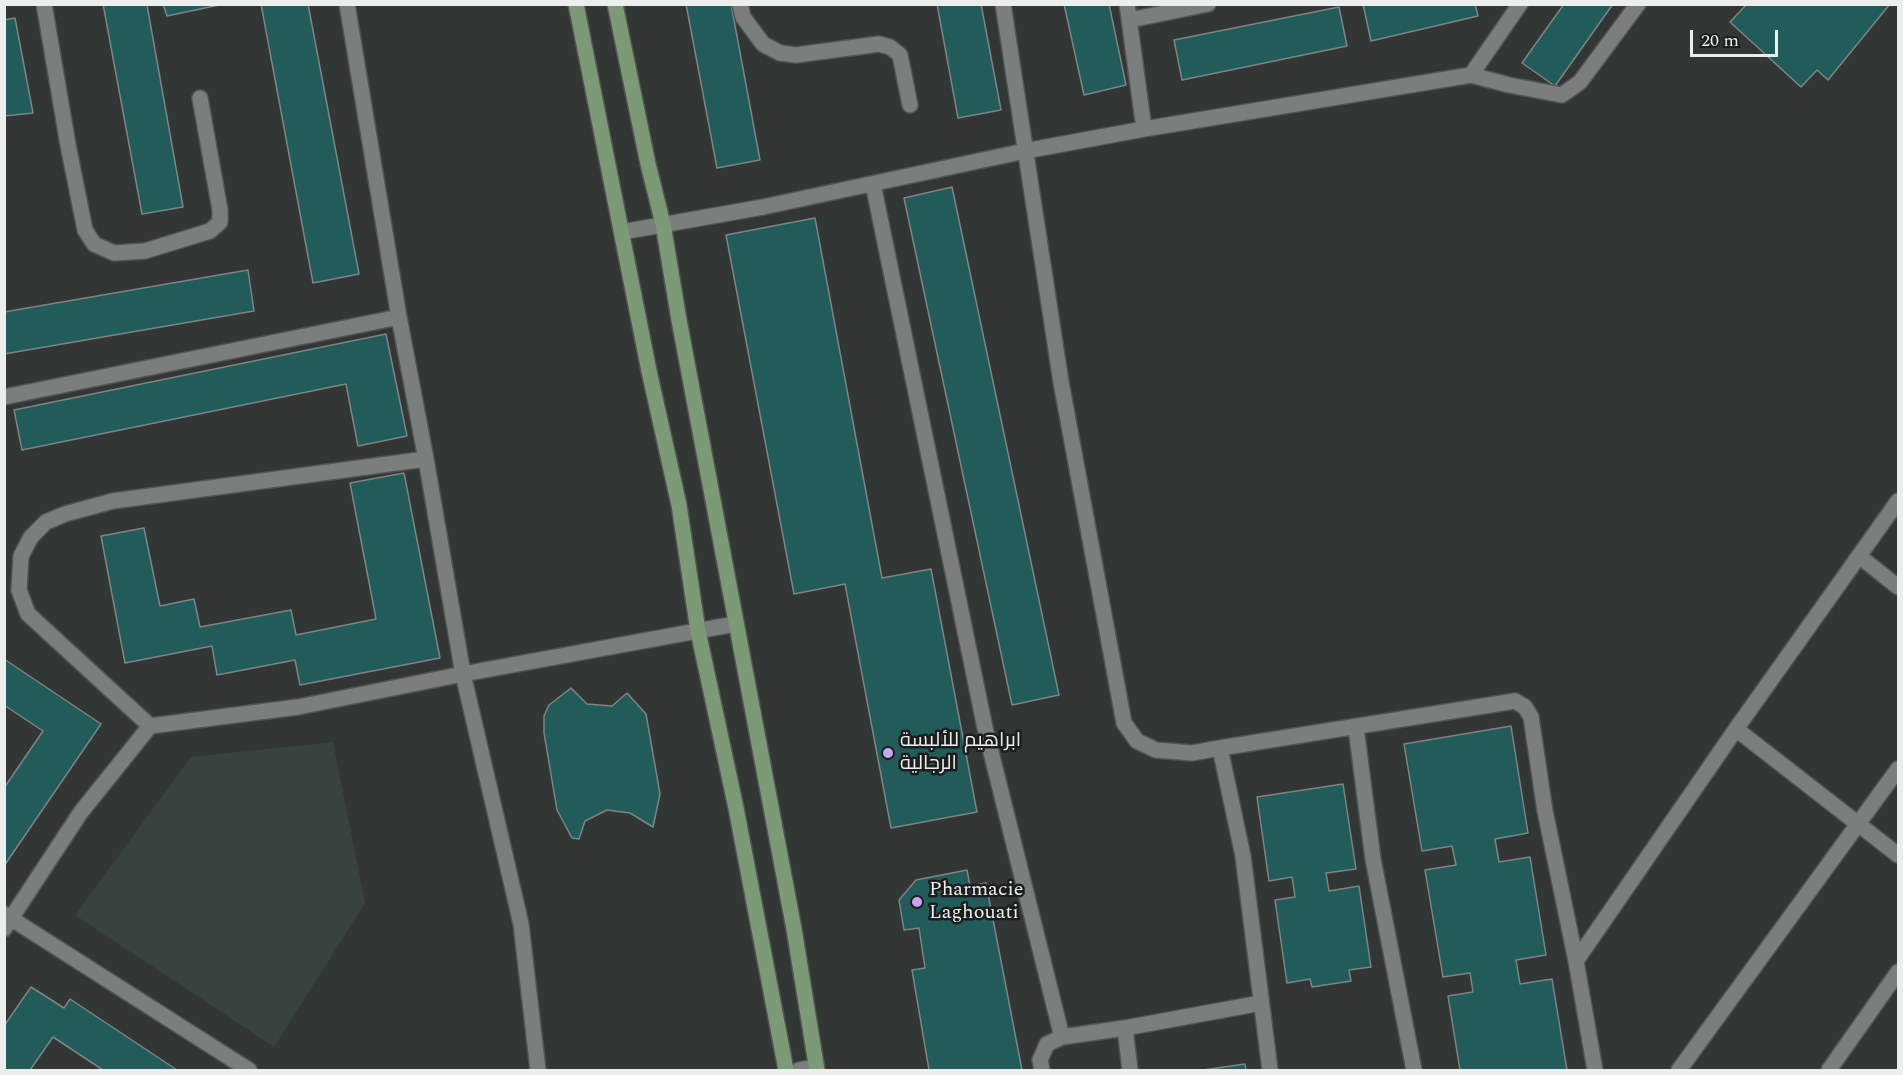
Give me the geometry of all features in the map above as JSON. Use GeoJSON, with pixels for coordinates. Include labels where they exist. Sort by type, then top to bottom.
{"type":"FeatureCollection","features":[{"type":"Feature","properties":{"kind":"main road"},"geometry":{"type":"LineString","coordinates":[[576,4],[649,371],[679,505],[698,631],[738,819],[786,1071]]}},
{"type":"Feature","properties":{"kind":"main road"},"geometry":{"type":"LineString","coordinates":[[615,4],[648,164],[663,224],[735,624],[794,929],[817,1069]]}},
{"type":"Feature","properties":{"kind":"street"},"geometry":{"type":"LineString","coordinates":[[44,4],[85,230],[94,244],[114,253],[145,251],[210,231],[220,222],[220,210],[200,98]]}},
{"type":"Feature","properties":{"kind":"street"},"geometry":{"type":"LineString","coordinates":[[347,4],[399,317],[463,674],[521,924],[538,1071]]}},
{"type":"Feature","properties":{"kind":"street"},"geometry":{"type":"LineString","coordinates":[[740,4],[743,17],[764,44],[780,53],[796,55],[879,44],[890,47],[900,55],[910,105]]}},
{"type":"Feature","properties":{"kind":"street"},"geometry":{"type":"LineString","coordinates":[[1003,4],[1060,382],[1124,723],[1137,741],[1156,750],[1192,753],[1515,701],[1525,707],[1531,717],[1545,811],[1596,1071]]}},
{"type":"Feature","properties":{"kind":"street"},"geometry":{"type":"LineString","coordinates":[[1127,4],[1144,129]]}},
{"type":"Feature","properties":{"kind":"street"},"geometry":{"type":"LineString","coordinates":[[1130,20],[1208,4]]}},
{"type":"Feature","properties":{"kind":"street"},"geometry":{"type":"LineString","coordinates":[[1471,75],[1520,4]]}},
{"type":"Feature","properties":{"kind":"street"},"geometry":{"type":"LineString","coordinates":[[622,232],[763,207],[1025,151],[1471,75],[1562,95],[1580,82],[1638,4]]}},
{"type":"Feature","properties":{"kind":"street"},"geometry":{"type":"LineString","coordinates":[[873,184],[985,728],[1062,1037]]}},
{"type":"Feature","properties":{"kind":"street"},"geometry":{"type":"LineString","coordinates":[[4,397],[399,317]]}},
{"type":"Feature","properties":{"kind":"street"},"geometry":{"type":"LineString","coordinates":[[150,726],[28,614],[19,590],[21,556],[31,537],[46,522],[64,514],[113,501],[426,459]]}},
{"type":"Feature","properties":{"kind":"street"},"geometry":{"type":"LineString","coordinates":[[1575,961],[1736,729],[1899,501]]}},
{"type":"Feature","properties":{"kind":"street"},"geometry":{"type":"LineString","coordinates":[[1859,556],[1899,587]]}},
{"type":"Feature","properties":{"kind":"street"},"geometry":{"type":"LineString","coordinates":[[245,1069],[7,920],[81,812],[150,726],[298,707],[735,624]]}},
{"type":"Feature","properties":{"kind":"street"},"geometry":{"type":"LineString","coordinates":[[1356,728],[1373,859],[1414,1071]]}},
{"type":"Feature","properties":{"kind":"street"},"geometry":{"type":"LineString","coordinates":[[1736,729],[1899,855]]}},
{"type":"Feature","properties":{"kind":"street"},"geometry":{"type":"LineString","coordinates":[[1220,748],[1243,856],[1270,1071]]}},
{"type":"Feature","properties":{"kind":"street"},"geometry":{"type":"LineString","coordinates":[[1679,1071],[1899,769]]}},
{"type":"Feature","properties":{"kind":"street"},"geometry":{"type":"LineString","coordinates":[[1829,1071],[1899,972]]}},
{"type":"Feature","properties":{"kind":"street"},"geometry":{"type":"LineString","coordinates":[[1042,1071],[1040,1060],[1047,1044],[1062,1037],[1261,1003]]}},
{"type":"Feature","properties":{"kind":"street"},"geometry":{"type":"LineString","coordinates":[[1125,1028],[1130,1071]]}},
{"type":"Feature","properties":{"kind":"street"},"geometry":{"type":"LineString","coordinates":[[799,1071],[817,1069]]}},
{"type":"Feature","properties":{"kind":"shaded area"},"geometry":{"type":"Polygon","coordinates":[[[333,742],[365,903],[274,1047],[75,915],[191,757],[333,742]]]}},
{"type":"Feature","properties":{"kind":"building"},"geometry":{"type":"Polygon","coordinates":[[[103,4],[149,4],[147,5],[183,207],[142,214],[103,4]]]}},
{"type":"Feature","properties":{"kind":"building"},"geometry":{"type":"Polygon","coordinates":[[[163,4],[224,4],[167,16],[163,4]]]}},
{"type":"Feature","properties":{"kind":"building"},"geometry":{"type":"Polygon","coordinates":[[[261,4],[308,4],[359,274],[313,283],[261,4]]]}},
{"type":"Feature","properties":{"kind":"building"},"geometry":{"type":"Polygon","coordinates":[[[686,4],[731,4],[760,160],[717,168],[686,4]]]}},
{"type":"Feature","properties":{"kind":"building"},"geometry":{"type":"Polygon","coordinates":[[[937,4],[981,4],[1001,110],[958,118],[937,4]]]}},
{"type":"Feature","properties":{"kind":"building"},"geometry":{"type":"Polygon","coordinates":[[[1064,4],[1109,4],[1126,85],[1084,95],[1064,4]]]}},
{"type":"Feature","properties":{"kind":"building"},"geometry":{"type":"Polygon","coordinates":[[[1363,4],[1475,4],[1478,16],[1371,41],[1363,4]]]}},
{"type":"Feature","properties":{"kind":"building"},"geometry":{"type":"Polygon","coordinates":[[[1564,4],[1613,4],[1555,86],[1522,63],[1564,4]]]}},
{"type":"Feature","properties":{"kind":"building"},"geometry":{"type":"Polygon","coordinates":[[[1747,4],[1890,4],[1828,80],[1817,70],[1801,87],[1730,22],[1747,4]]]}},
{"type":"Feature","properties":{"kind":"building"},"geometry":{"type":"Polygon","coordinates":[[[1339,7],[1347,46],[1182,80],[1174,40],[1339,7]]]}},
{"type":"Feature","properties":{"kind":"building"},"geometry":{"type":"Polygon","coordinates":[[[15,18],[33,113],[4,116],[4,20],[15,18]]]}},
{"type":"Feature","properties":{"kind":"building"},"geometry":{"type":"Polygon","coordinates":[[[952,187],[1059,695],[1012,705],[904,198],[952,187]]]}},
{"type":"Feature","properties":{"kind":"building"},"geometry":{"type":"Polygon","coordinates":[[[815,218],[882,578],[931,569],[977,812],[891,828],[845,584],[794,594],[726,235],[815,218]]]}},
{"type":"Feature","properties":{"kind":"building"},"geometry":{"type":"Polygon","coordinates":[[[248,270],[254,311],[4,354],[4,312],[248,270]]]}},
{"type":"Feature","properties":{"kind":"building"},"geometry":{"type":"Polygon","coordinates":[[[386,334],[407,436],[358,446],[346,384],[22,450],[14,410],[386,334]]]}},
{"type":"Feature","properties":{"kind":"building"},"geometry":{"type":"Polygon","coordinates":[[[404,473],[440,658],[300,685],[295,660],[217,675],[212,646],[125,663],[101,536],[144,528],[160,606],[194,599],[200,627],[291,610],[296,635],[376,619],[350,483],[404,473]]]}},
{"type":"Feature","properties":{"kind":"building"},"geometry":{"type":"Polygon","coordinates":[[[4,659],[101,724],[4,866],[4,788],[43,731],[4,705],[4,659]]]}},
{"type":"Feature","properties":{"kind":"building"},"geometry":{"type":"Polygon","coordinates":[[[571,688],[587,704],[612,706],[627,693],[646,714],[660,794],[653,827],[630,813],[607,810],[585,821],[579,839],[572,838],[557,810],[544,733],[544,716],[549,705],[571,688]]]}},
{"type":"Feature","properties":{"kind":"building"},"geometry":{"type":"Polygon","coordinates":[[[1511,726],[1528,833],[1495,839],[1499,862],[1530,857],[1546,955],[1516,960],[1520,984],[1552,979],[1567,1070],[1460,1070],[1448,996],[1473,992],[1470,973],[1443,977],[1425,870],[1456,865],[1452,846],[1422,851],[1404,744],[1511,726]]]}},
{"type":"Feature","properties":{"kind":"building"},"geometry":{"type":"Polygon","coordinates":[[[1343,784],[1356,869],[1326,873],[1329,891],[1359,886],[1371,967],[1349,970],[1351,981],[1312,987],[1310,979],[1287,983],[1275,900],[1295,897],[1292,877],[1269,881],[1257,797],[1343,784]]]}},
{"type":"Feature","properties":{"kind":"building"},"geometry":{"type":"Polygon","coordinates":[[[967,870],[970,886],[986,883],[1022,1070],[929,1070],[912,970],[925,968],[919,928],[904,930],[899,900],[916,880],[967,870]]]}},
{"type":"Feature","properties":{"kind":"building"},"geometry":{"type":"Polygon","coordinates":[[[31,987],[64,1008],[70,999],[177,1070],[103,1070],[53,1037],[30,1070],[4,1070],[4,1026],[31,987]]]}},
{"type":"Feature","properties":{"kind":"building"},"geometry":{"type":"Polygon","coordinates":[[[1245,1064],[1246,1070],[1203,1070],[1245,1064]]]}},
{"type":"Feature","properties":{"kind":"place","name":"ابراهيم للألبسة الرجالية"},"geometry":{"type":"Point","coordinates":[888,753]}},
{"type":"Feature","properties":{"kind":"place","name":"Pharmacie Laghouati"},"geometry":{"type":"Point","coordinates":[917,902]}}]}
